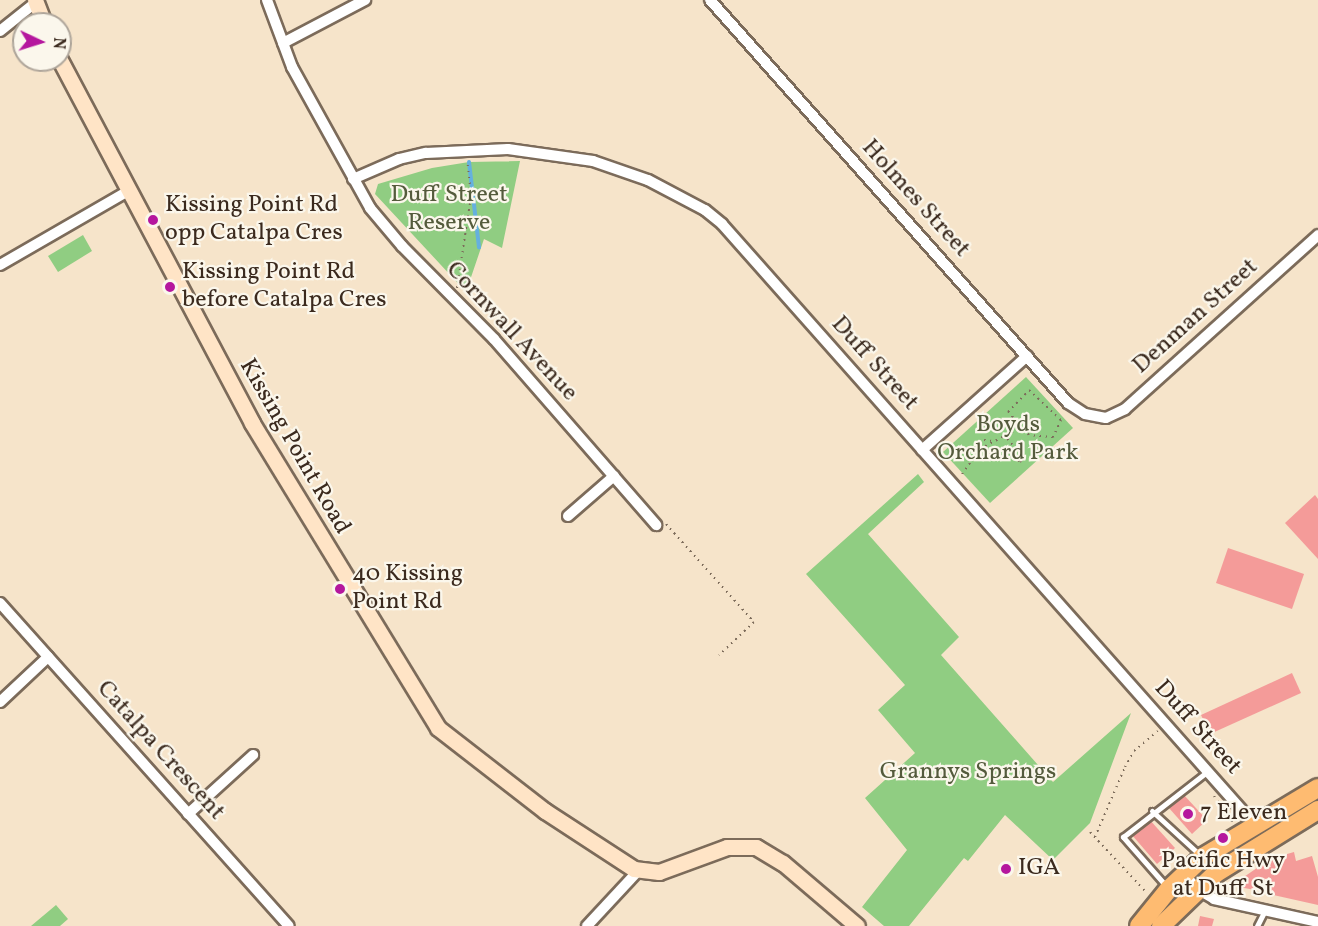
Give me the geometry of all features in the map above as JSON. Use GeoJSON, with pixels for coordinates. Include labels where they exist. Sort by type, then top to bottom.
{"type":"FeatureCollection","features":[{"type":"Feature","properties":{"kind":"highway"},"geometry":{"type":"LineString","coordinates":[[1139,926],[1169,889],[1203,857],[1318,789]]}},
{"type":"Feature","properties":{"kind":"highway"},"geometry":{"type":"LineString","coordinates":[[1161,926],[1216,873],[1318,810]]}},
{"type":"Feature","properties":{"kind":"main road","name":"Kissing Point Road"},"geometry":{"type":"LineString","coordinates":[[66,72],[252,423],[422,707],[455,743],[553,816],[619,861],[639,870],[659,872],[727,846],[756,847],[783,863],[856,926]]}},
{"type":"Feature","properties":{"kind":"street","name":"Cornwall Avenue"},"geometry":{"type":"LineString","coordinates":[[267,0],[292,67],[352,179],[402,246],[494,339],[656,525]]}},
{"type":"Feature","properties":{"kind":"street"},"geometry":{"type":"LineString","coordinates":[[283,43],[365,0]]}},
{"type":"Feature","properties":{"kind":"street","name":"Holmes Street"},"geometry":{"type":"LineString","coordinates":[[710,0],[1068,403],[1096,418]]}},
{"type":"Feature","properties":{"kind":"street"},"geometry":{"type":"LineString","coordinates":[[0,31],[35,2]]}},
{"type":"Feature","properties":{"kind":"street","name":"Duff Street"},"geometry":{"type":"LineString","coordinates":[[352,179],[399,159],[426,153],[508,149],[593,161],[680,194],[722,224],[1255,825]]}},
{"type":"Feature","properties":{"kind":"street"},"geometry":{"type":"LineString","coordinates":[[0,265],[128,191]]}},
{"type":"Feature","properties":{"kind":"street","name":"Denman Street"},"geometry":{"type":"LineString","coordinates":[[1096,418],[1125,409],[1318,236]]}},
{"type":"Feature","properties":{"kind":"street"},"geometry":{"type":"LineString","coordinates":[[922,450],[1027,356]]}},
{"type":"Feature","properties":{"kind":"street"},"geometry":{"type":"LineString","coordinates":[[568,516],[614,476]]}},
{"type":"Feature","properties":{"kind":"street","name":"Catalpa Crescent"},"geometry":{"type":"LineString","coordinates":[[0,603],[289,926]]}},
{"type":"Feature","properties":{"kind":"street"},"geometry":{"type":"LineString","coordinates":[[0,702],[48,657]]}},
{"type":"Feature","properties":{"kind":"street"},"geometry":{"type":"LineString","coordinates":[[188,814],[253,755]]}},
{"type":"Feature","properties":{"kind":"street"},"geometry":{"type":"LineString","coordinates":[[586,926],[639,870]]}},
{"type":"Feature","properties":{"kind":"street"},"geometry":{"type":"LineString","coordinates":[[1184,874],[1197,890],[1214,899],[1318,922]]}},
{"type":"Feature","properties":{"kind":"lane"},"geometry":{"type":"LineString","coordinates":[[1169,889],[1123,837],[1152,811],[1173,800],[1208,771]]}},
{"type":"Feature","properties":{"kind":"lane"},"geometry":{"type":"LineString","coordinates":[[1152,811],[1203,857]]}},
{"type":"Feature","properties":{"kind":"lane"},"geometry":{"type":"LineString","coordinates":[[1257,926],[1265,910]]}},
{"type":"Feature","properties":{"kind":"path"},"geometry":{"type":"LineString","coordinates":[[451,297],[460,281],[468,234],[471,196],[467,160]]}},
{"type":"Feature","properties":{"kind":"path"},"geometry":{"type":"LineString","coordinates":[[1029,390],[1061,420],[1053,437],[1029,435],[1021,427],[1008,412],[1029,390]]}},
{"type":"Feature","properties":{"kind":"path"},"geometry":{"type":"LineString","coordinates":[[962,474],[980,448],[1021,427]]}},
{"type":"Feature","properties":{"kind":"path"},"geometry":{"type":"LineString","coordinates":[[1004,435],[1024,458],[1016,468]]}},
{"type":"Feature","properties":{"kind":"path"},"geometry":{"type":"LineString","coordinates":[[984,440],[992,441]]}},
{"type":"Feature","properties":{"kind":"path"},"geometry":{"type":"LineString","coordinates":[[980,448],[989,453],[1004,449],[1020,462]]}},
{"type":"Feature","properties":{"kind":"path"},"geometry":{"type":"LineString","coordinates":[[656,525],[664,523],[754,622],[719,654]]}},
{"type":"Feature","properties":{"kind":"path"},"geometry":{"type":"LineString","coordinates":[[1095,837],[1125,766],[1134,751],[1158,730]]}},
{"type":"Feature","properties":{"kind":"path"},"geometry":{"type":"LineString","coordinates":[[1090,832],[1146,892]]}},
{"type":"Feature","properties":{"kind":"green space","name":"Duff Street Reserve"},"geometry":{"type":"Polygon","coordinates":[[[520,161],[502,248],[484,239],[466,292],[375,194],[378,184],[432,168],[469,162],[520,161]]]}},
{"type":"Feature","properties":{"kind":"green space"},"geometry":{"type":"Polygon","coordinates":[[[83,235],[92,251],[58,272],[48,256],[83,235]]]}},
{"type":"Feature","properties":{"kind":"green space","name":"Boyds Orchard Park"},"geometry":{"type":"Polygon","coordinates":[[[1026,377],[1073,428],[990,503],[943,452],[1026,377]]]}},
{"type":"Feature","properties":{"kind":"green space","name":"Grannys Springs"},"geometry":{"type":"Polygon","coordinates":[[[918,474],[924,482],[868,534],[959,637],[941,655],[1053,782],[1131,713],[1090,823],[1053,860],[1005,815],[968,861],[964,858],[909,926],[884,926],[862,907],[907,850],[865,798],[915,753],[878,710],[905,685],[806,574],[918,474]]]}},
{"type":"Feature","properties":{"kind":"green space"},"geometry":{"type":"Polygon","coordinates":[[[56,905],[68,919],[60,926],[31,926],[56,905]]]}},
{"type":"Feature","properties":{"kind":"building"},"geometry":{"type":"Polygon","coordinates":[[[1315,495],[1318,499],[1318,559],[1285,523],[1315,495]]]}},
{"type":"Feature","properties":{"kind":"building"},"geometry":{"type":"Polygon","coordinates":[[[1228,548],[1304,574],[1292,609],[1216,583],[1228,548]]]}},
{"type":"Feature","properties":{"kind":"building"},"geometry":{"type":"Polygon","coordinates":[[[1292,673],[1301,693],[1210,734],[1201,715],[1292,673]]]}},
{"type":"Feature","properties":{"kind":"building","name":"7 Eleven"},"geometry":{"type":"Polygon","coordinates":[[[1183,794],[1207,820],[1192,834],[1169,808],[1183,794]]]}},
{"type":"Feature","properties":{"kind":"building"},"geometry":{"type":"Polygon","coordinates":[[[1149,819],[1175,848],[1157,864],[1132,835],[1149,819]]]}},
{"type":"Feature","properties":{"kind":"building"},"geometry":{"type":"Polygon","coordinates":[[[1294,852],[1296,861],[1312,856],[1318,877],[1318,905],[1264,893],[1267,881],[1257,879],[1255,890],[1239,887],[1238,881],[1270,859],[1294,852]]]}},
{"type":"Feature","properties":{"kind":"building"},"geometry":{"type":"Polygon","coordinates":[[[1200,916],[1214,919],[1212,926],[1198,926],[1200,916]]]}},
{"type":"Feature","properties":{"kind":"waterway"},"geometry":{"type":"LineString","coordinates":[[469,162],[479,247]]}},
{"type":"Feature","properties":{"kind":"place","name":"Kissing Point Rd opp Catalpa Cres"},"geometry":{"type":"Point","coordinates":[153,220]}},
{"type":"Feature","properties":{"kind":"place","name":"Kissing Point Rd before Catalpa Cres"},"geometry":{"type":"Point","coordinates":[170,287]}},
{"type":"Feature","properties":{"kind":"place","name":"40 Kissing Point Rd"},"geometry":{"type":"Point","coordinates":[340,589]}},
{"type":"Feature","properties":{"kind":"place","name":"7 Eleven"},"geometry":{"type":"Point","coordinates":[1188,814]}},
{"type":"Feature","properties":{"kind":"place","name":"Pacific Hwy at Duff St"},"geometry":{"type":"Point","coordinates":[1223,838]}},
{"type":"Feature","properties":{"kind":"place","name":"IGA"},"geometry":{"type":"Point","coordinates":[1006,869]}}]}
